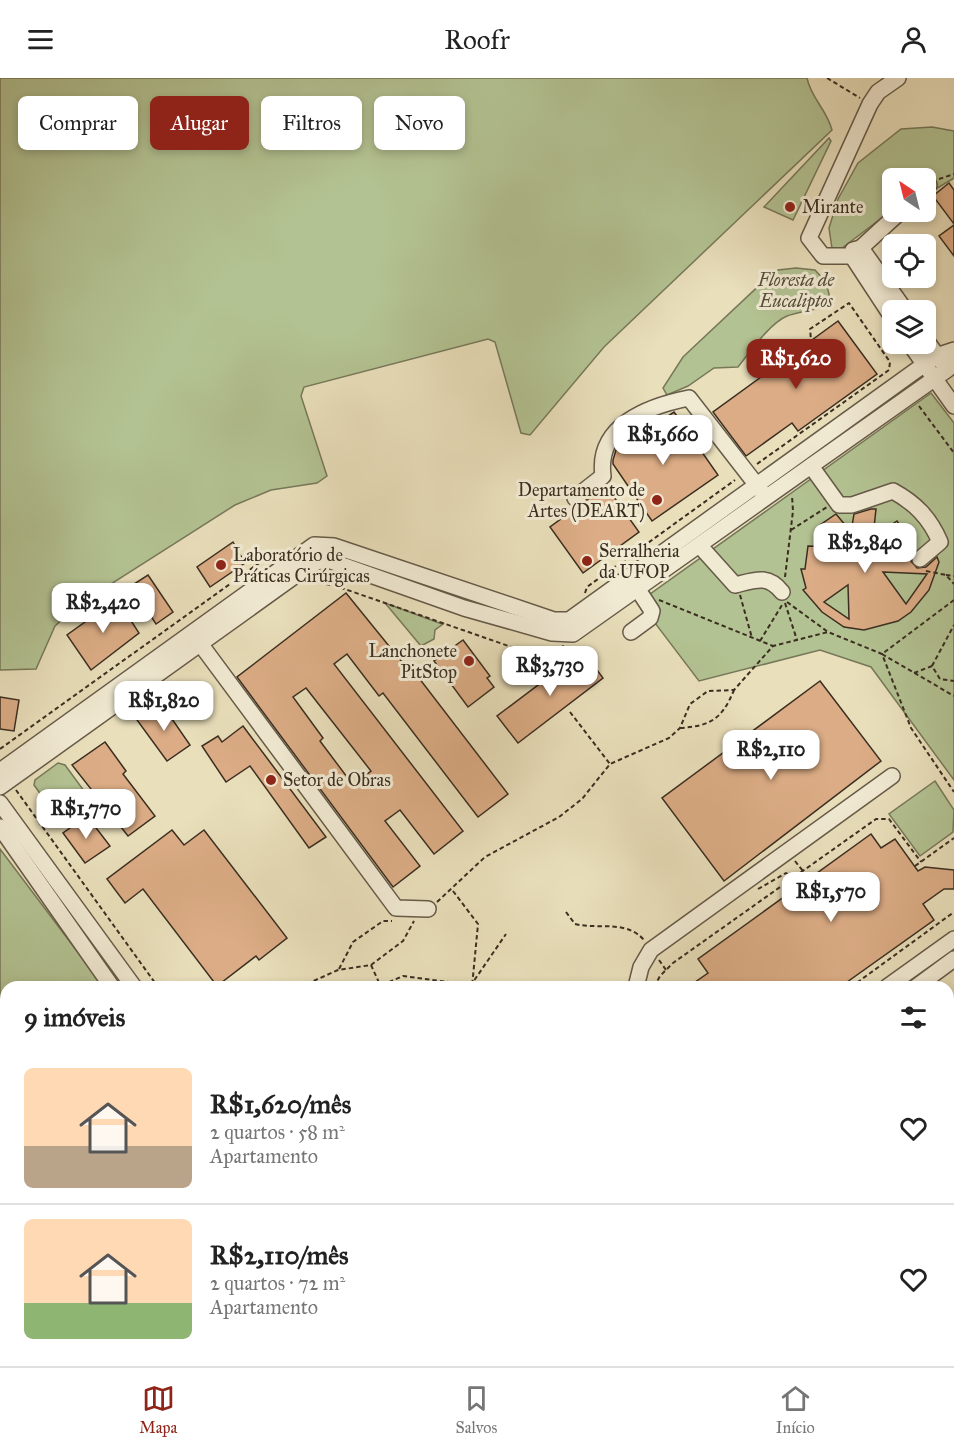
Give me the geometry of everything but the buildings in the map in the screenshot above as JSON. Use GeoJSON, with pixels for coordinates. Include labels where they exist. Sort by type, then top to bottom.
{"type":"FeatureCollection","features":[{"type":"Feature","properties":{"kind":"street"},"geometry":{"type":"LineString","coordinates":[[889,222],[857,252],[823,256],[809,238],[870,104],[878,92],[898,78]]}},
{"type":"Feature","properties":{"kind":"street"},"geometry":{"type":"LineString","coordinates":[[857,252],[897,300]]}},
{"type":"Feature","properties":{"kind":"street"},"geometry":{"type":"LineString","coordinates":[[857,252],[883,300]]}},
{"type":"Feature","properties":{"kind":"street"},"geometry":{"type":"LineString","coordinates":[[0,771],[196,638],[310,565],[325,560],[464,608],[552,633],[573,634],[638,591],[790,481],[805,464],[931,361],[954,352],[951,373]]}},
{"type":"Feature","properties":{"kind":"street"},"geometry":{"type":"LineString","coordinates":[[922,354],[951,373]]}},
{"type":"Feature","properties":{"kind":"street"},"geometry":{"type":"LineString","coordinates":[[929,354],[934,379],[954,406]]}},
{"type":"Feature","properties":{"kind":"street"},"geometry":{"type":"LineString","coordinates":[[0,787],[314,545],[333,546],[554,620],[569,620],[757,485],[805,464],[934,379],[951,373]]}},
{"type":"Feature","properties":{"kind":"street"},"geometry":{"type":"LineString","coordinates":[[575,498],[603,476],[601,461],[610,440],[622,426],[662,403],[689,398],[766,498]]}},
{"type":"Feature","properties":{"kind":"street"},"geometry":{"type":"LineString","coordinates":[[805,464],[839,505],[852,506],[892,491],[908,499],[926,515],[940,542],[923,565]]}},
{"type":"Feature","properties":{"kind":"street"},"geometry":{"type":"LineString","coordinates":[[700,546],[735,585],[764,578],[776,584],[783,596]]}},
{"type":"Feature","properties":{"kind":"street"},"geometry":{"type":"LineString","coordinates":[[630,577],[652,611],[650,618],[631,632]]}},
{"type":"Feature","properties":{"kind":"street"},"geometry":{"type":"LineString","coordinates":[[464,608],[470,592]]}},
{"type":"Feature","properties":{"kind":"street"},"geometry":{"type":"LineString","coordinates":[[196,638],[396,908],[428,909]]}},
{"type":"Feature","properties":{"kind":"street"},"geometry":{"type":"LineString","coordinates":[[638,981],[651,950],[892,776]]}},
{"type":"Feature","properties":{"kind":"street"},"geometry":{"type":"LineString","coordinates":[[0,803],[130,981]]}},
{"type":"Feature","properties":{"kind":"street"},"geometry":{"type":"LineString","coordinates":[[0,827],[108,981]]}},
{"type":"Feature","properties":{"kind":"street"},"geometry":{"type":"LineString","coordinates":[[895,981],[954,939]]}},
{"type":"Feature","properties":{"kind":"street"},"geometry":{"type":"LineString","coordinates":[[925,981],[954,959]]}},
{"type":"Feature","properties":{"kind":"street"},"geometry":{"type":"LineString","coordinates":[[910,970],[916,981]]}},
{"type":"Feature","properties":{"kind":"path"},"geometry":{"type":"LineString","coordinates":[[826,78],[870,104]]}},
{"type":"Feature","properties":{"kind":"path"},"geometry":{"type":"LineString","coordinates":[[770,454],[889,370],[890,362],[849,303],[810,329],[811,340]]}},
{"type":"Feature","properties":{"kind":"path"},"geometry":{"type":"LineString","coordinates":[[915,402],[954,453]]}},
{"type":"Feature","properties":{"kind":"path"},"geometry":{"type":"LineString","coordinates":[[760,641],[783,596],[793,511],[790,481]]}},
{"type":"Feature","properties":{"kind":"path"},"geometry":{"type":"LineString","coordinates":[[791,530],[837,501]]}},
{"type":"Feature","properties":{"kind":"path"},"geometry":{"type":"LineString","coordinates":[[923,565],[954,576]]}},
{"type":"Feature","properties":{"kind":"path"},"geometry":{"type":"LineString","coordinates":[[946,575],[954,584]]}},
{"type":"Feature","properties":{"kind":"path"},"geometry":{"type":"LineString","coordinates":[[305,582],[314,580],[336,586],[523,651],[544,655],[569,643]]}},
{"type":"Feature","properties":{"kind":"path"},"geometry":{"type":"LineString","coordinates":[[735,585],[745,606],[753,638]]}},
{"type":"Feature","properties":{"kind":"path"},"geometry":{"type":"LineString","coordinates":[[638,591],[773,646]]}},
{"type":"Feature","properties":{"kind":"path"},"geometry":{"type":"LineString","coordinates":[[783,596],[828,632],[882,654],[954,696]]}},
{"type":"Feature","properties":{"kind":"path"},"geometry":{"type":"LineString","coordinates":[[783,596],[796,640]]}},
{"type":"Feature","properties":{"kind":"path"},"geometry":{"type":"LineString","coordinates":[[882,654],[954,600]]}},
{"type":"Feature","properties":{"kind":"path"},"geometry":{"type":"LineString","coordinates":[[914,673],[932,666],[954,625]]}},
{"type":"Feature","properties":{"kind":"path"},"geometry":{"type":"LineString","coordinates":[[680,729],[704,727],[725,711],[734,690],[773,646],[828,632]]}},
{"type":"Feature","properties":{"kind":"path"},"geometry":{"type":"LineString","coordinates":[[882,654],[911,728],[954,792]]}},
{"type":"Feature","properties":{"kind":"path"},"geometry":{"type":"LineString","coordinates":[[932,666],[940,679],[954,681]]}},
{"type":"Feature","properties":{"kind":"path"},"geometry":{"type":"LineString","coordinates":[[428,909],[452,890],[485,857],[559,817],[582,800],[610,764],[669,738],[680,729],[690,704],[708,691],[734,690]]}},
{"type":"Feature","properties":{"kind":"path"},"geometry":{"type":"LineString","coordinates":[[570,712],[610,764]]}},
{"type":"Feature","properties":{"kind":"path"},"geometry":{"type":"LineString","coordinates":[[16,789],[154,981]]}},
{"type":"Feature","properties":{"kind":"path"},"geometry":{"type":"LineString","coordinates":[[657,981],[673,963],[876,819],[889,819],[921,862]]}},
{"type":"Feature","properties":{"kind":"path"},"geometry":{"type":"LineString","coordinates":[[915,866],[954,838]]}},
{"type":"Feature","properties":{"kind":"path"},"geometry":{"type":"LineString","coordinates":[[452,890],[478,924],[472,981]]}},
{"type":"Feature","properties":{"kind":"path"},"geometry":{"type":"LineString","coordinates":[[567,912],[575,924],[630,929],[644,939],[651,950]]}},
{"type":"Feature","properties":{"kind":"path"},"geometry":{"type":"LineString","coordinates":[[859,981],[954,912]]}},
{"type":"Feature","properties":{"kind":"path"},"geometry":{"type":"LineString","coordinates":[[313,981],[338,970],[371,965],[403,941],[416,918],[405,919]]}},
{"type":"Feature","properties":{"kind":"path"},"geometry":{"type":"LineString","coordinates":[[338,970],[353,942],[383,921],[394,920]]}},
{"type":"Feature","properties":{"kind":"path"},"geometry":{"type":"LineString","coordinates":[[474,981],[506,934]]}},
{"type":"Feature","properties":{"kind":"path"},"geometry":{"type":"LineString","coordinates":[[371,965],[379,981]]}},
{"type":"Feature","properties":{"kind":"path"},"geometry":{"type":"LineString","coordinates":[[392,981],[403,976],[437,981]]}},
{"type":"Feature","properties":{"kind":"green space"},"geometry":{"type":"Polygon","coordinates":[[[0,78],[807,78],[832,130],[604,347],[530,435],[521,433],[495,342],[488,339],[304,387],[301,396],[327,476],[317,483],[271,490],[235,505],[81,603],[55,626],[36,669],[0,670],[0,78]]]}},
{"type":"Feature","properties":{"kind":"green space"},"geometry":{"type":"Polygon","coordinates":[[[932,127],[954,131],[954,178],[936,189],[936,168],[882,168],[882,218],[833,255],[829,228],[838,199],[858,163],[901,129],[932,127]]]}},
{"type":"Feature","properties":{"kind":"green space"},"geometry":{"type":"Polygon","coordinates":[[[829,138],[831,141],[793,220],[764,207],[829,138]]]}},
{"type":"Feature","properties":{"kind":"green space","name":"Floresta de Eucaliptos"},"geometry":{"type":"Polygon","coordinates":[[[796,268],[815,270],[826,282],[831,302],[820,308],[793,314],[781,320],[761,338],[738,367],[714,368],[688,386],[667,395],[663,388],[683,357],[766,279],[778,270],[796,268]]]}},
{"type":"Feature","properties":{"kind":"green space"},"geometry":{"type":"Polygon","coordinates":[[[931,393],[954,423],[954,780],[871,667],[820,650],[699,681],[639,602],[931,393]]]}},
{"type":"Feature","properties":{"kind":"green space"},"geometry":{"type":"Polygon","coordinates":[[[385,603],[443,624],[435,630],[434,639],[421,646],[385,603]]]}},
{"type":"Feature","properties":{"kind":"green space"},"geometry":{"type":"Polygon","coordinates":[[[58,763],[65,765],[90,799],[60,821],[34,785],[35,780],[58,763]]]}},
{"type":"Feature","properties":{"kind":"green space"},"geometry":{"type":"Polygon","coordinates":[[[935,781],[954,810],[953,832],[920,856],[889,814],[935,781]]]}},
{"type":"Feature","properties":{"kind":"green space"},"geometry":{"type":"Polygon","coordinates":[[[0,849],[99,981],[0,981],[0,849]]]}},
{"type":"Feature","properties":{"kind":"place","name":"Mirante"},"geometry":{"type":"Point","coordinates":[790,207]}},
{"type":"Feature","properties":{"kind":"place","name":"Departamento de Artes (DEART)"},"geometry":{"type":"Point","coordinates":[657,500]}},
{"type":"Feature","properties":{"kind":"place","name":"Serralheria da UFOP"},"geometry":{"type":"Point","coordinates":[587,561]}},
{"type":"Feature","properties":{"kind":"place","name":"Laboratório de Práticas Cirúrgicas"},"geometry":{"type":"Point","coordinates":[221,565]}},
{"type":"Feature","properties":{"kind":"place","name":"Lanchonete PitStop"},"geometry":{"type":"Point","coordinates":[469,661]}},
{"type":"Feature","properties":{"kind":"place","name":"Setor de Obras"},"geometry":{"type":"Point","coordinates":[271,780]}}]}
